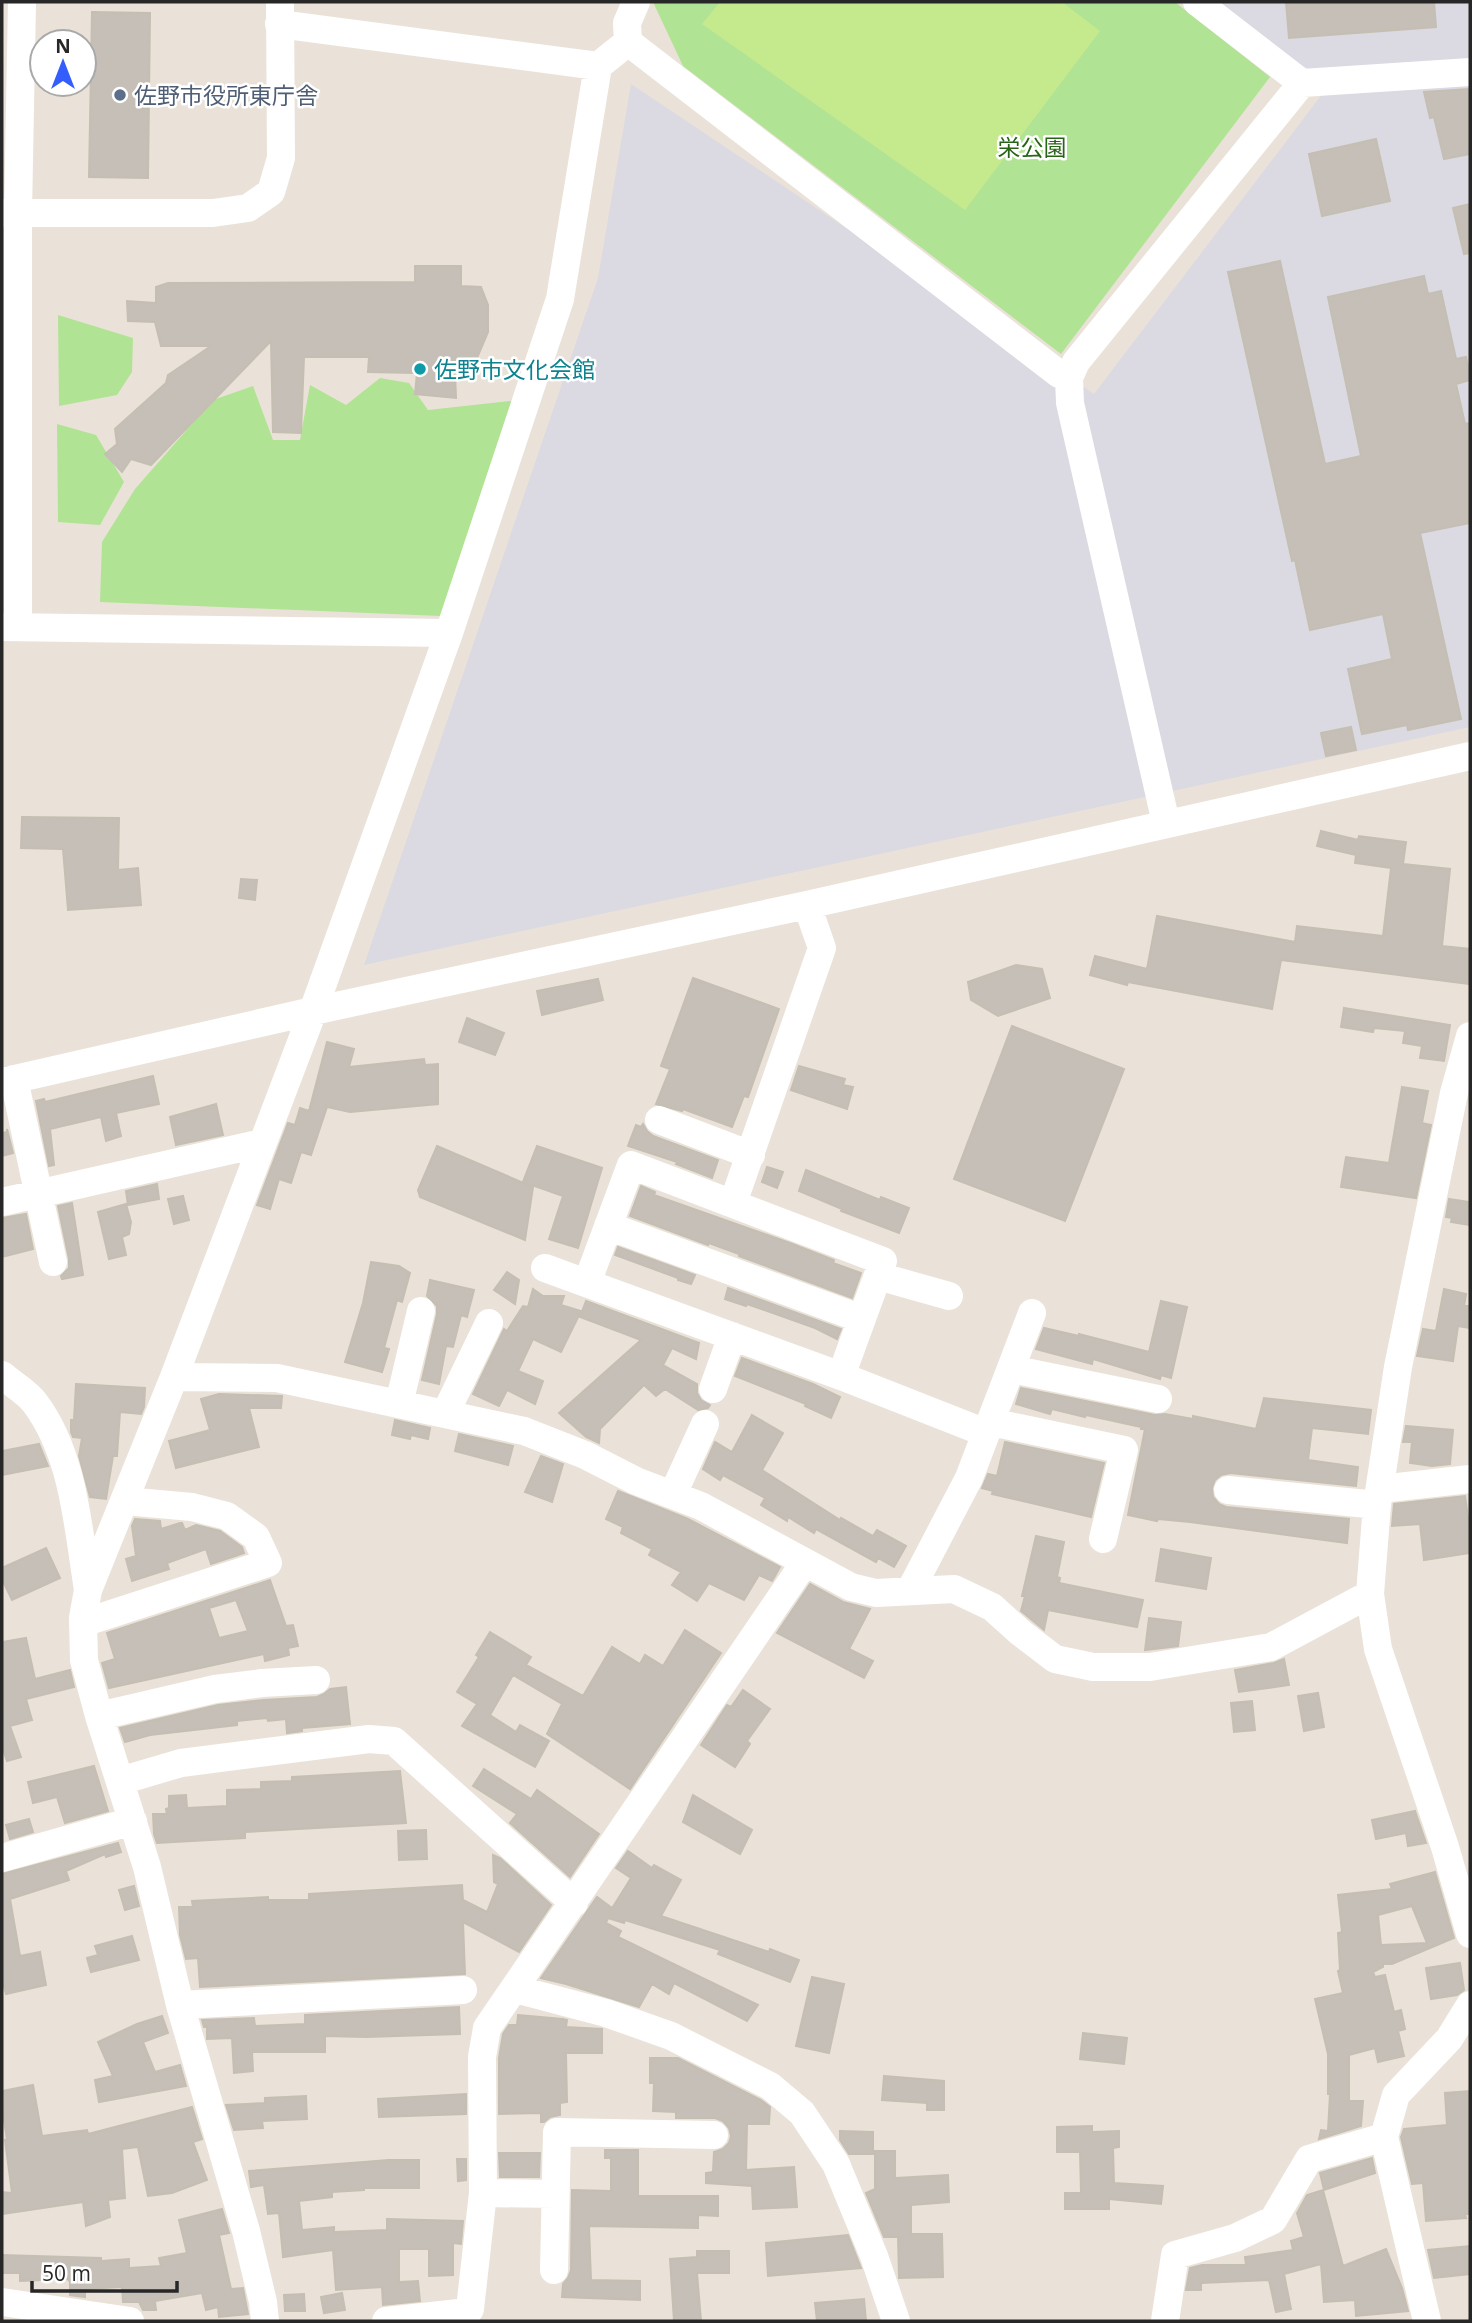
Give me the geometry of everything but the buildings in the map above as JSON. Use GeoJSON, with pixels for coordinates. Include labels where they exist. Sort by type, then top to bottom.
{"type":"FeatureCollection","features":[{"type":"Feature","properties":{"kind":"street"},"geometry":{"type":"LineString","coordinates":[[22,2],[10,213],[10,627],[449,633]]}},
{"type":"Feature","properties":{"kind":"street"},"geometry":{"type":"LineString","coordinates":[[636,2],[627,23],[628,42],[1048,365],[1069,378]]}},
{"type":"Feature","properties":{"kind":"street"},"geometry":{"type":"LineString","coordinates":[[1197,2],[1302,83],[1470,72]]}},
{"type":"Feature","properties":{"kind":"street"},"geometry":{"type":"LineString","coordinates":[[10,213],[213,213],[248,208],[271,192],[281,158],[279,13],[598,66]]}},
{"type":"Feature","properties":{"kind":"street"},"geometry":{"type":"LineString","coordinates":[[265,2321],[246,2231],[180,2005],[147,1867],[84,1660],[83,1623],[88,1590],[174,1377],[313,1011],[449,633],[559,299],[598,66],[628,42]]}},
{"type":"Feature","properties":{"kind":"street"},"geometry":{"type":"LineString","coordinates":[[1166,823],[1070,403],[1069,378],[1076,362],[1302,83]]}},
{"type":"Feature","properties":{"kind":"street"},"geometry":{"type":"LineString","coordinates":[[53,1262],[8,1081],[313,1011],[807,905],[1470,756]]}},
{"type":"Feature","properties":{"kind":"street"},"geometry":{"type":"LineString","coordinates":[[733,1203],[822,948],[807,905]]}},
{"type":"Feature","properties":{"kind":"street"},"geometry":{"type":"LineString","coordinates":[[1470,1036],[1462,1094],[1398,1367],[1379,1497],[1370,1594],[1378,1649],[1445,1847],[1470,1934]]}},
{"type":"Feature","properties":{"kind":"street"},"geometry":{"type":"LineString","coordinates":[[659,1120],[751,1155]]}},
{"type":"Feature","properties":{"kind":"street"},"geometry":{"type":"LineString","coordinates":[[2,1202],[262,1143]]}},
{"type":"Feature","properties":{"kind":"street"},"geometry":{"type":"LineString","coordinates":[[587,1283],[631,1165],[883,1261],[841,1376]]}},
{"type":"Feature","properties":{"kind":"street"},"geometry":{"type":"LineString","coordinates":[[608,1226],[862,1319]]}},
{"type":"Feature","properties":{"kind":"street"},"geometry":{"type":"LineString","coordinates":[[545,1268],[988,1428],[1124,1450],[1102,1539]]}},
{"type":"Feature","properties":{"kind":"street"},"geometry":{"type":"LineString","coordinates":[[877,1276],[949,1296]]}},
{"type":"Feature","properties":{"kind":"street"},"geometry":{"type":"LineString","coordinates":[[399,1404],[421,1311]]}},
{"type":"Feature","properties":{"kind":"street"},"geometry":{"type":"LineString","coordinates":[[911,1591],[969,1478],[1032,1312]]}},
{"type":"Feature","properties":{"kind":"street"},"geometry":{"type":"LineString","coordinates":[[445,1413],[489,1323]]}},
{"type":"Feature","properties":{"kind":"street"},"geometry":{"type":"LineString","coordinates":[[713,1389],[732,1336]]}},
{"type":"Feature","properties":{"kind":"street"},"geometry":{"type":"LineString","coordinates":[[1011,1369],[1158,1399]]}},
{"type":"Feature","properties":{"kind":"street"},"geometry":{"type":"LineString","coordinates":[[2,1375],[34,1401],[58,1440],[71,1487],[88,1590]]}},
{"type":"Feature","properties":{"kind":"street"},"geometry":{"type":"LineString","coordinates":[[174,1377],[277,1378],[524,1432],[585,1455],[636,1480],[701,1506],[851,1587],[876,1593],[954,1589],[992,1607],[1055,1660],[1093,1667],[1150,1667],[1271,1647],[1370,1594]]}},
{"type":"Feature","properties":{"kind":"street"},"geometry":{"type":"LineString","coordinates":[[673,1494],[705,1424]]}},
{"type":"Feature","properties":{"kind":"street"},"geometry":{"type":"LineString","coordinates":[[1228,1490],[1379,1497],[1470,1479]]}},
{"type":"Feature","properties":{"kind":"street"},"geometry":{"type":"LineString","coordinates":[[83,1623],[268,1563],[256,1537],[227,1516],[192,1507],[124,1501]]}},
{"type":"Feature","properties":{"kind":"street"},"geometry":{"type":"LineString","coordinates":[[386,2321],[468,2316],[483,2193],[482,2057],[487,2028],[805,1562]]}},
{"type":"Feature","properties":{"kind":"street"},"geometry":{"type":"LineString","coordinates":[[99,1716],[215,1689],[316,1680]]}},
{"type":"Feature","properties":{"kind":"street"},"geometry":{"type":"LineString","coordinates":[[120,1781],[181,1763],[369,1739],[394,1741],[574,1903]]}},
{"type":"Feature","properties":{"kind":"street"},"geometry":{"type":"LineString","coordinates":[[2,1858],[132,1821]]}},
{"type":"Feature","properties":{"kind":"street"},"geometry":{"type":"LineString","coordinates":[[515,1989],[606,2012],[671,2036],[770,2086],[802,2113],[836,2164],[874,2256],[896,2321]]}},
{"type":"Feature","properties":{"kind":"street"},"geometry":{"type":"LineString","coordinates":[[180,2005],[463,1990]]}},
{"type":"Feature","properties":{"kind":"street"},"geometry":{"type":"LineString","coordinates":[[1427,2321],[1384,2137],[1396,2095],[1448,2039],[1470,2005]]}},
{"type":"Feature","properties":{"kind":"street"},"geometry":{"type":"LineString","coordinates":[[554,2270],[557,2132],[714,2135]]}},
{"type":"Feature","properties":{"kind":"street"},"geometry":{"type":"LineString","coordinates":[[1165,2321],[1175,2255],[1235,2238],[1273,2220],[1309,2160],[1384,2137]]}},
{"type":"Feature","properties":{"kind":"street"},"geometry":{"type":"LineString","coordinates":[[483,2193],[555,2194]]}},
{"type":"Feature","properties":{"kind":"street"},"geometry":{"type":"LineString","coordinates":[[2,2302],[130,2321]]}},
{"type":"Feature","properties":{"kind":"shaded area"},"geometry":{"type":"Polygon","coordinates":[[[1214,2],[1470,2],[1470,727],[364,965],[598,278],[631,84],[1094,394],[1323,93],[1214,2]]]}},
{"type":"Feature","properties":{"kind":"green space","name":"栄公園"},"geometry":{"type":"Polygon","coordinates":[[[653,2],[1175,2],[1270,77],[1061,354],[683,66],[653,2]]]}},
{"type":"Feature","properties":{"kind":"green space"},"geometry":{"type":"Polygon","coordinates":[[[720,2],[1062,2],[1100,31],[965,210],[702,24],[720,2]]]}},
{"type":"Feature","properties":{"kind":"green space"},"geometry":{"type":"Polygon","coordinates":[[[58,315],[133,338],[132,372],[117,395],[59,406],[58,315]]]}},
{"type":"Feature","properties":{"kind":"green space"},"geometry":{"type":"Polygon","coordinates":[[[380,378],[409,383],[428,410],[519,400],[441,616],[100,602],[102,542],[135,489],[213,400],[253,386],[273,440],[300,440],[310,385],[346,405],[380,378]]]}},
{"type":"Feature","properties":{"kind":"green space"},"geometry":{"type":"Polygon","coordinates":[[[57,424],[96,435],[124,482],[100,525],[58,522],[57,424]]]}},
{"type":"Feature","properties":{"kind":"place","name":"佐野市役所東庁舎"},"geometry":{"type":"Point","coordinates":[120,95]}},
{"type":"Feature","properties":{"kind":"place","name":"佐野市文化会館"},"geometry":{"type":"Point","coordinates":[420,369]}}]}
